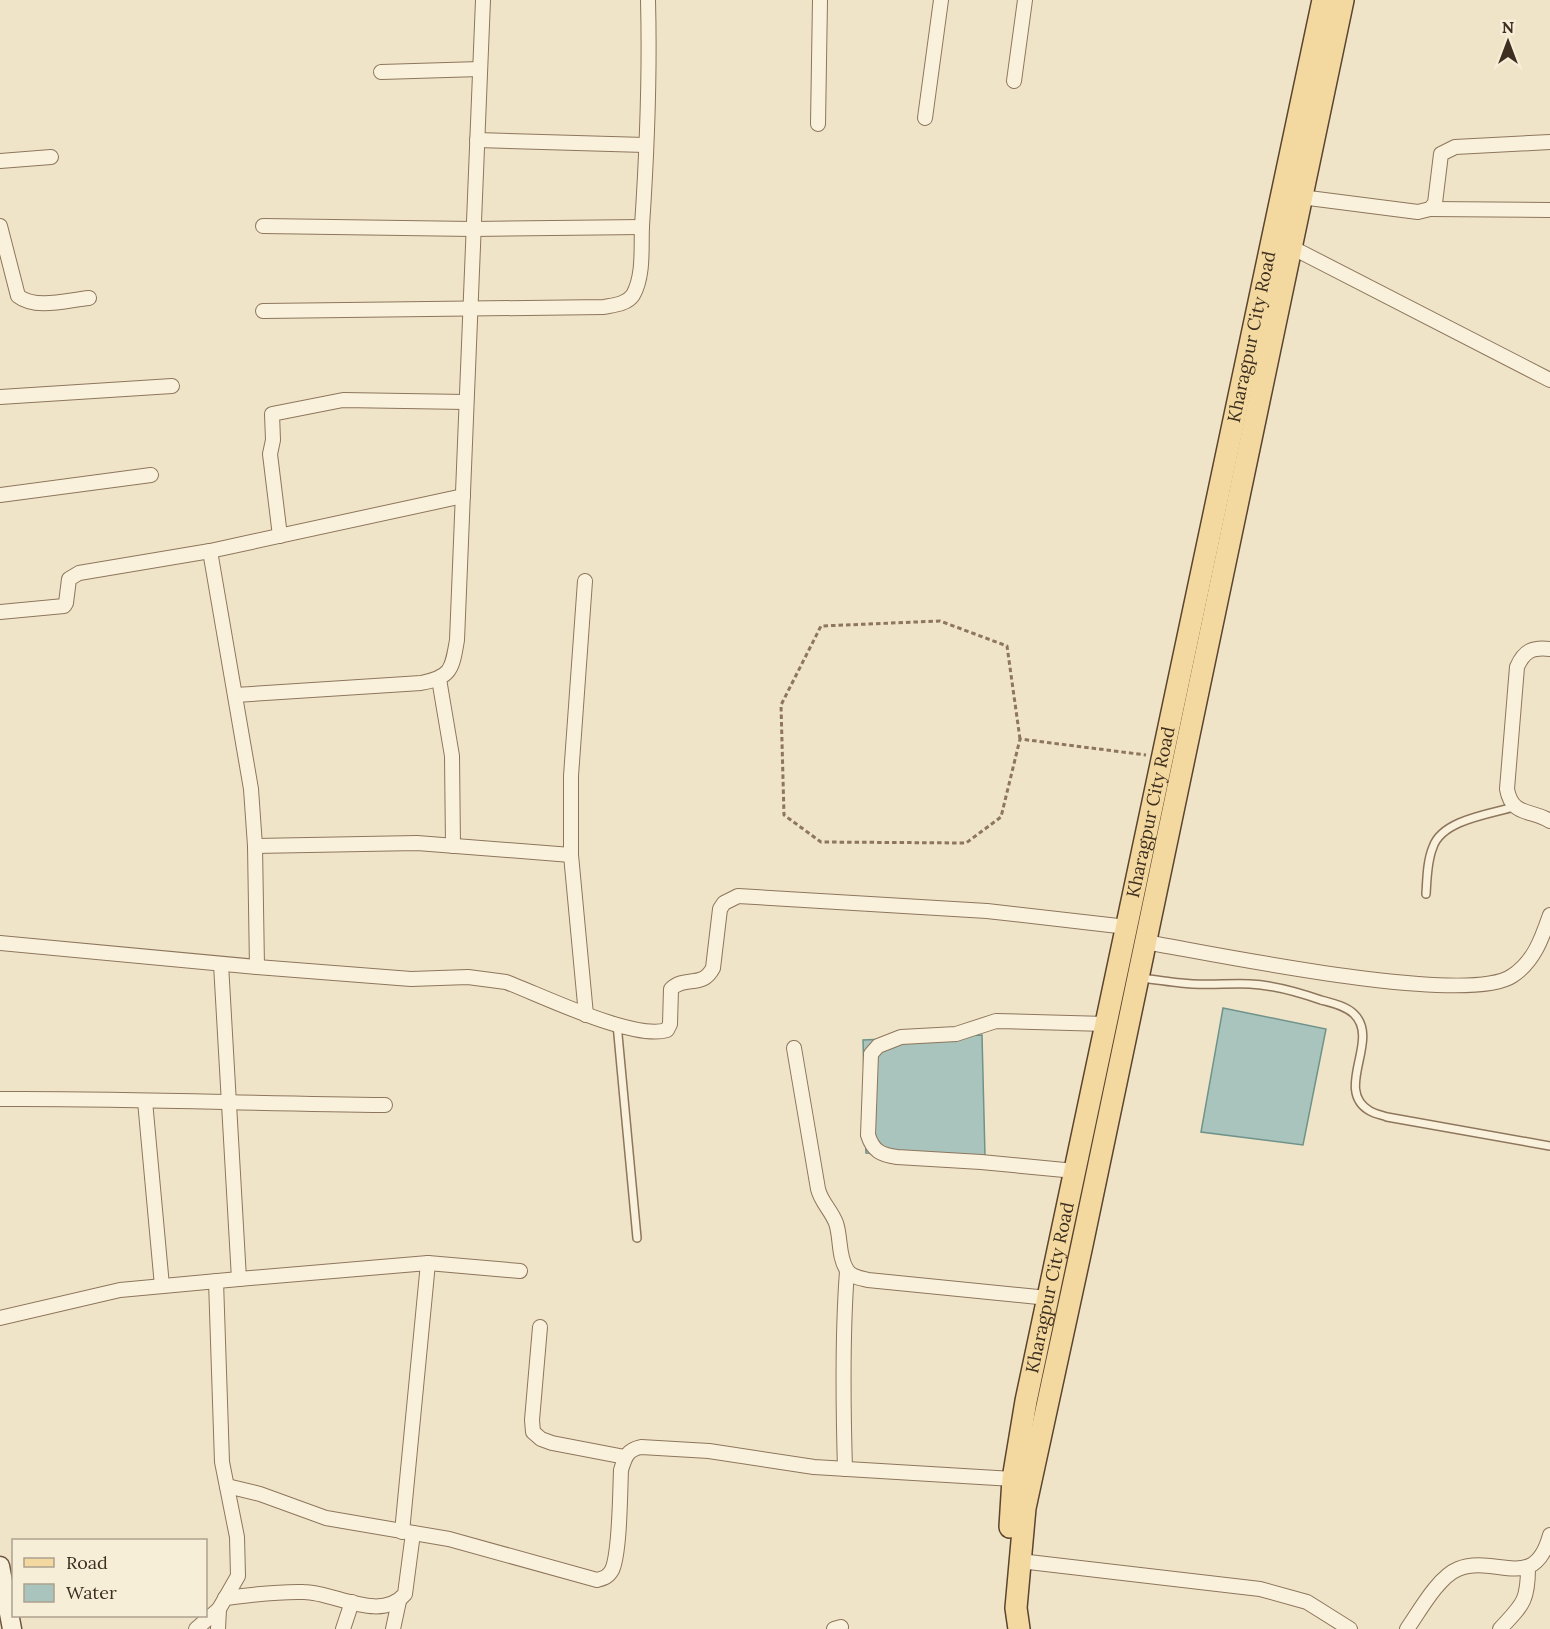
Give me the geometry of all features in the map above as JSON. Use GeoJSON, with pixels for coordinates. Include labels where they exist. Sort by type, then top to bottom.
{"type":"FeatureCollection","features":[{"type":"Feature","properties":{"kind":"main road","name":"Kharagpur City Road"},"geometry":{"type":"LineString","coordinates":[[1007,1629],[1005,1601],[1013,1479],[1026,1401],[1323,0]]}},
{"type":"Feature","properties":{"kind":"main road"},"geometry":{"type":"LineString","coordinates":[[1019,1629],[1016,1608],[1025,1508],[1343,0]]}},
{"type":"Feature","properties":{"kind":"main road"},"geometry":{"type":"LineString","coordinates":[[0,1566],[2,1590],[12,1629]]}},
{"type":"Feature","properties":{"kind":"street"},"geometry":{"type":"LineString","coordinates":[[236,695],[421,683],[439,679],[449,672],[457,640],[483,0]]}},
{"type":"Feature","properties":{"kind":"street"},"geometry":{"type":"LineString","coordinates":[[263,311],[604,307],[621,304],[632,297],[637,283],[642,227],[649,34],[648,0]]}},
{"type":"Feature","properties":{"kind":"street"},"geometry":{"type":"LineString","coordinates":[[818,124],[820,0]]}},
{"type":"Feature","properties":{"kind":"street"},"geometry":{"type":"LineString","coordinates":[[925,118],[941,0]]}},
{"type":"Feature","properties":{"kind":"street"},"geometry":{"type":"LineString","coordinates":[[1014,81],[1025,0]]}},
{"type":"Feature","properties":{"kind":"street"},"geometry":{"type":"LineString","coordinates":[[381,72],[480,69]]}},
{"type":"Feature","properties":{"kind":"street"},"geometry":{"type":"LineString","coordinates":[[477,140],[645,144]]}},
{"type":"Feature","properties":{"kind":"street"},"geometry":{"type":"LineString","coordinates":[[1430,209],[1435,203],[1441,154],[1446,150],[1455,147],[1550,142]]}},
{"type":"Feature","properties":{"kind":"street"},"geometry":{"type":"LineString","coordinates":[[0,161],[51,157]]}},
{"type":"Feature","properties":{"kind":"street"},"geometry":{"type":"LineString","coordinates":[[1301,197],[1406,212],[1430,209],[1550,210]]}},
{"type":"Feature","properties":{"kind":"street"},"geometry":{"type":"LineString","coordinates":[[0,226],[18,296],[25,301],[37,303],[89,297]]}},
{"type":"Feature","properties":{"kind":"street"},"geometry":{"type":"LineString","coordinates":[[263,226],[473,229],[642,227]]}},
{"type":"Feature","properties":{"kind":"street"},"geometry":{"type":"LineString","coordinates":[[1291,247],[1550,380]]}},
{"type":"Feature","properties":{"kind":"street"},"geometry":{"type":"LineString","coordinates":[[0,397],[171,386]]}},
{"type":"Feature","properties":{"kind":"street"},"geometry":{"type":"LineString","coordinates":[[280,536],[270,454],[273,440],[271,417],[274,412],[343,400],[465,402]]}},
{"type":"Feature","properties":{"kind":"street"},"geometry":{"type":"LineString","coordinates":[[0,495],[151,475]]}},
{"type":"Feature","properties":{"kind":"street"},"geometry":{"type":"LineString","coordinates":[[0,612],[64,606],[69,579],[79,573],[210,551],[463,496]]}},
{"type":"Feature","properties":{"kind":"street"},"geometry":{"type":"LineString","coordinates":[[210,551],[251,789],[255,846],[257,967]]}},
{"type":"Feature","properties":{"kind":"street"},"geometry":{"type":"LineString","coordinates":[[585,582],[571,776],[571,855],[586,1015]]}},
{"type":"Feature","properties":{"kind":"street"},"geometry":{"type":"LineString","coordinates":[[1550,649],[1528,650],[1517,667],[1508,789],[1509,801],[1514,807],[1550,821]]}},
{"type":"Feature","properties":{"kind":"street"},"geometry":{"type":"LineString","coordinates":[[439,679],[452,756],[453,846]]}},
{"type":"Feature","properties":{"kind":"street"},"geometry":{"type":"LineString","coordinates":[[255,846],[417,843],[571,855]]}},
{"type":"Feature","properties":{"kind":"street"},"geometry":{"type":"LineString","coordinates":[[0,943],[411,979],[489,979],[506,982],[586,1015],[656,1032],[667,1030],[670,1024],[671,989],[677,984],[702,981],[713,968],[720,909],[724,903],[738,896],[987,911],[1126,927]]}},
{"type":"Feature","properties":{"kind":"street"},"geometry":{"type":"LineString","coordinates":[[1146,942],[1328,974],[1438,986],[1468,986],[1493,983],[1511,977],[1523,968],[1540,943],[1550,915]]}},
{"type":"Feature","properties":{"kind":"street"},"geometry":{"type":"LineString","coordinates":[[220,964],[238,1279]]}},
{"type":"Feature","properties":{"kind":"street"},"geometry":{"type":"LineString","coordinates":[[1075,1172],[981,1162],[897,1157],[876,1151],[868,1135],[872,1054],[878,1046],[901,1037],[956,1034],[996,1021],[1106,1024]]}},
{"type":"Feature","properties":{"kind":"street"},"geometry":{"type":"LineString","coordinates":[[794,1048],[818,1189],[821,1199],[835,1221],[840,1238],[842,1261],[847,1272],[842,1365],[845,1468]]}},
{"type":"Feature","properties":{"kind":"street"},"geometry":{"type":"LineString","coordinates":[[0,1100],[87,1099],[227,1104],[385,1105]]}},
{"type":"Feature","properties":{"kind":"street"},"geometry":{"type":"LineString","coordinates":[[145,1101],[162,1286]]}},
{"type":"Feature","properties":{"kind":"street"},"geometry":{"type":"LineString","coordinates":[[0,1318],[120,1290],[238,1279],[428,1263],[520,1271]]}},
{"type":"Feature","properties":{"kind":"street"},"geometry":{"type":"LineString","coordinates":[[393,1629],[399,1601],[405,1594],[428,1263]]}},
{"type":"Feature","properties":{"kind":"street"},"geometry":{"type":"LineString","coordinates":[[847,1272],[855,1277],[868,1280],[1048,1298]]}},
{"type":"Feature","properties":{"kind":"street"},"geometry":{"type":"LineString","coordinates":[[196,1629],[222,1603],[233,1588],[238,1576],[237,1537],[222,1462],[216,1281]]}},
{"type":"Feature","properties":{"kind":"street"},"geometry":{"type":"LineString","coordinates":[[540,1328],[532,1420],[533,1432],[541,1439],[552,1443],[625,1457]]}},
{"type":"Feature","properties":{"kind":"street"},"geometry":{"type":"LineString","coordinates":[[227,1486],[260,1494],[327,1518],[449,1539],[597,1580],[606,1578],[612,1570],[616,1555],[621,1470],[625,1457],[631,1449],[641,1447],[709,1450],[814,1467],[1013,1479]]}},
{"type":"Feature","properties":{"kind":"street"},"geometry":{"type":"LineString","coordinates":[[1407,1629],[1446,1576],[1458,1569],[1473,1567],[1528,1568],[1538,1562],[1547,1547],[1550,1535]]}},
{"type":"Feature","properties":{"kind":"street"},"geometry":{"type":"LineString","coordinates":[[1020,1561],[1260,1589],[1307,1602],[1350,1629]]}},
{"type":"Feature","properties":{"kind":"street"},"geometry":{"type":"LineString","coordinates":[[1500,1629],[1524,1600],[1528,1588],[1528,1568]]}},
{"type":"Feature","properties":{"kind":"street"},"geometry":{"type":"LineString","coordinates":[[222,1603],[306,1592],[368,1606],[387,1605],[399,1601]]}},
{"type":"Feature","properties":{"kind":"street"},"geometry":{"type":"LineString","coordinates":[[343,1629],[351,1602]]}},
{"type":"Feature","properties":{"kind":"street"},"geometry":{"type":"LineString","coordinates":[[218,1629],[222,1603]]}},
{"type":"Feature","properties":{"kind":"lane"},"geometry":{"type":"LineString","coordinates":[[1426,894],[1433,844],[1444,831],[1454,825],[1514,807]]}},
{"type":"Feature","properties":{"kind":"lane"},"geometry":{"type":"LineString","coordinates":[[1138,978],[1182,983],[1252,984],[1335,1004],[1351,1012],[1360,1023],[1363,1040],[1356,1074],[1356,1092],[1361,1104],[1370,1111],[1387,1117],[1550,1146]]}},
{"type":"Feature","properties":{"kind":"lane"},"geometry":{"type":"LineString","coordinates":[[617,1024],[637,1238]]}},
{"type":"Feature","properties":{"kind":"path"},"geometry":{"type":"LineString","coordinates":[[940,621],[1008,646],[1020,739],[1001,817],[966,843],[821,842],[784,815],[781,705],[821,626],[940,621]]}},
{"type":"Feature","properties":{"kind":"path"},"geometry":{"type":"LineString","coordinates":[[1020,739],[1162,757]]}},
{"type":"Feature","properties":{"kind":"water"},"geometry":{"type":"Polygon","coordinates":[[[1223,1008],[1326,1029],[1303,1145],[1201,1132],[1223,1008]]]}},
{"type":"Feature","properties":{"kind":"water"},"geometry":{"type":"Polygon","coordinates":[[[982,1035],[985,1156],[866,1153],[863,1040],[982,1035]]]}}]}
